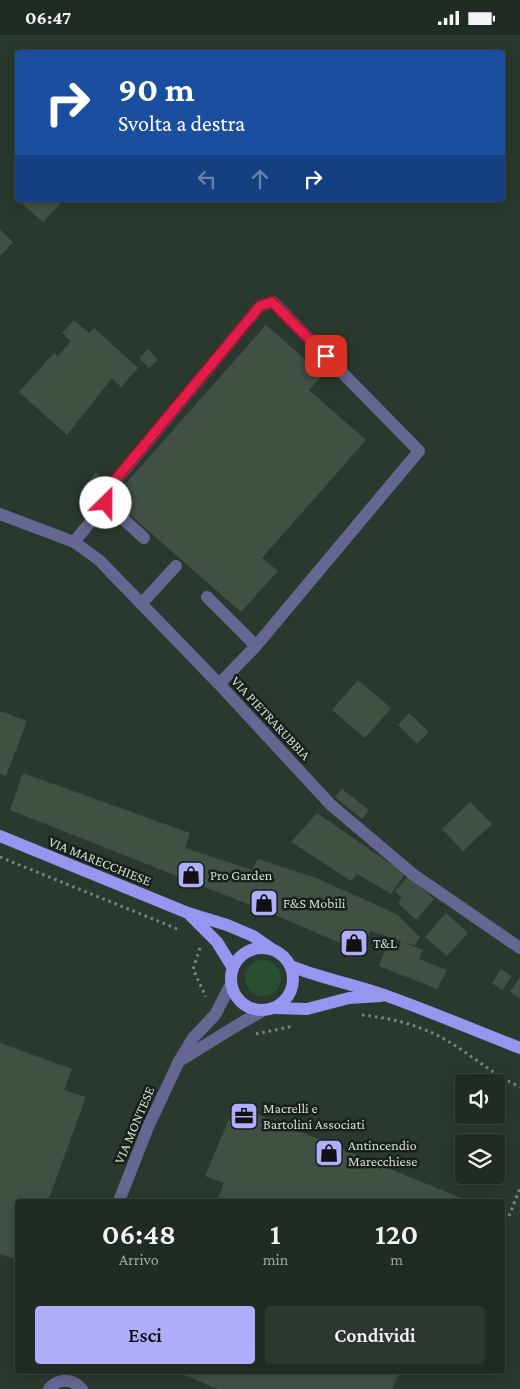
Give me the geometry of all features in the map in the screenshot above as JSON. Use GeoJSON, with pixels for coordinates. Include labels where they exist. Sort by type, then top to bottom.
{"type":"FeatureCollection","features":[{"type":"Feature","properties":{"kind":"main road","name":"VIA MARECCHIESE"},"geometry":{"type":"LineString","coordinates":[[0,836],[188,913],[253,936],[287,959],[291,966],[313,975],[353,984],[520,1048]]}},
{"type":"Feature","properties":{"kind":"main road","name":"VIA MARECCHIESE"},"geometry":{"type":"LineString","coordinates":[[188,913],[217,941],[233,968]]}},
{"type":"Feature","properties":{"kind":"main road"},"geometry":{"type":"LineString","coordinates":[[231,985],[233,968],[238,959],[245,953],[264,947],[273,949]]}},
{"type":"Feature","properties":{"kind":"main road"},"geometry":{"type":"LineString","coordinates":[[270,1009],[284,1002],[290,995],[294,975],[291,966]]}},
{"type":"Feature","properties":{"kind":"main road","name":"VIA MARECCHIESE"},"geometry":{"type":"LineString","coordinates":[[231,985],[238,999],[254,1009],[307,1009],[349,998],[387,996]]}},
{"type":"Feature","properties":{"kind":"street"},"geometry":{"type":"LineString","coordinates":[[74,543],[106,503],[106,491],[260,306],[272,302],[418,451],[256,646],[219,685]]}},
{"type":"Feature","properties":{"kind":"street"},"geometry":{"type":"LineString","coordinates":[[106,503],[144,538]]}},
{"type":"Feature","properties":{"kind":"street","name":"VIA PIETRARUBBIA"},"geometry":{"type":"LineString","coordinates":[[0,513],[74,543],[99,560],[332,805],[414,875],[520,948]]}},
{"type":"Feature","properties":{"kind":"street"},"geometry":{"type":"LineString","coordinates":[[141,603],[176,566]]}},
{"type":"Feature","properties":{"kind":"street"},"geometry":{"type":"LineString","coordinates":[[206,597],[256,646]]}},
{"type":"Feature","properties":{"kind":"street","name":"VIA MONTESE"},"geometry":{"type":"LineString","coordinates":[[120,1199],[148,1127],[179,1061],[193,1038],[215,1015],[231,985]]}},
{"type":"Feature","properties":{"kind":"street"},"geometry":{"type":"LineString","coordinates":[[179,1061],[236,1026],[270,1009]]}},
{"type":"Feature","properties":{"kind":"street"},"geometry":{"type":"LineString","coordinates":[[50,1387],[56,1374]]}},
{"type":"Feature","properties":{"kind":"street"},"geometry":{"type":"LineString","coordinates":[[80,1374],[82,1389]]}},
{"type":"Feature","properties":{"kind":"street"},"geometry":{"type":"LineString","coordinates":[[50,1387],[65,1380],[77,1384],[82,1389]]}},
{"type":"Feature","properties":{"kind":"path"},"geometry":{"type":"LineString","coordinates":[[0,857],[183,931]]}},
{"type":"Feature","properties":{"kind":"path"},"geometry":{"type":"LineString","coordinates":[[199,942],[200,948],[193,969],[215,1015]]}},
{"type":"Feature","properties":{"kind":"path"},"geometry":{"type":"LineString","coordinates":[[353,1014],[389,1018],[428,1032],[446,1041],[500,1078],[520,1087]]}},
{"type":"Feature","properties":{"kind":"path"},"geometry":{"type":"LineString","coordinates":[[251,1036],[295,1026]]}},
{"type":"Feature","properties":{"kind":"path"},"geometry":{"type":"LineString","coordinates":[[464,1053],[466,1048]]}},
{"type":"Feature","properties":{"kind":"path"},"geometry":{"type":"LineString","coordinates":[[510,1216],[520,1188]]}},
{"type":"Feature","properties":{"kind":"green space"},"geometry":{"type":"Polygon","coordinates":[[[263,960],[270,961],[276,965],[280,971],[280,985],[276,991],[270,995],[263,996],[256,995],[250,991],[246,985],[245,978],[246,971],[250,965],[256,961],[263,960]]]}},
{"type":"Feature","properties":{"kind":"building"},"geometry":{"type":"Polygon","coordinates":[[[20,202],[62,202],[43,222],[20,202]]]}},
{"type":"Feature","properties":{"kind":"building"},"geometry":{"type":"Polygon","coordinates":[[[0,230],[13,242],[0,256],[0,230]]]}},
{"type":"Feature","properties":{"kind":"building"},"geometry":{"type":"Polygon","coordinates":[[[74,320],[89,333],[94,328],[138,368],[121,387],[112,378],[67,435],[19,392],[54,353],[58,356],[71,341],[62,333],[74,320]]]}},
{"type":"Feature","properties":{"kind":"building"},"geometry":{"type":"Polygon","coordinates":[[[266,325],[323,375],[309,390],[366,440],[262,558],[278,571],[241,612],[112,499],[266,325]]]}},
{"type":"Feature","properties":{"kind":"building"},"geometry":{"type":"Polygon","coordinates":[[[148,349],[158,360],[149,368],[139,358],[148,349]]]}},
{"type":"Feature","properties":{"kind":"building"},"geometry":{"type":"Polygon","coordinates":[[[96,472],[104,480],[92,493],[84,486],[96,472]]]}},
{"type":"Feature","properties":{"kind":"building"},"geometry":{"type":"Polygon","coordinates":[[[358,680],[391,708],[365,738],[332,710],[358,680]]]}},
{"type":"Feature","properties":{"kind":"building"},"geometry":{"type":"Polygon","coordinates":[[[0,711],[27,721],[6,776],[0,774],[0,711]]]}},
{"type":"Feature","properties":{"kind":"building"},"geometry":{"type":"Polygon","coordinates":[[[409,713],[429,732],[417,744],[398,725],[409,713]]]}},
{"type":"Feature","properties":{"kind":"building"},"geometry":{"type":"Polygon","coordinates":[[[23,773],[190,833],[185,848],[252,870],[258,859],[316,878],[381,907],[398,915],[420,937],[415,945],[403,942],[423,950],[419,959],[447,970],[437,989],[379,966],[387,945],[398,949],[401,941],[370,931],[363,953],[273,914],[10,810],[23,773]]]}},
{"type":"Feature","properties":{"kind":"building"},"geometry":{"type":"Polygon","coordinates":[[[342,789],[369,810],[362,819],[335,797],[342,789]]]}},
{"type":"Feature","properties":{"kind":"building"},"geometry":{"type":"Polygon","coordinates":[[[470,802],[492,824],[463,851],[442,829],[470,802]]]}},
{"type":"Feature","properties":{"kind":"building"},"geometry":{"type":"Polygon","coordinates":[[[317,813],[405,874],[391,894],[357,874],[351,881],[291,842],[317,813]]]}},
{"type":"Feature","properties":{"kind":"building"},"geometry":{"type":"Polygon","coordinates":[[[408,876],[434,899],[416,920],[398,903],[402,898],[395,891],[408,876]]]}},
{"type":"Feature","properties":{"kind":"building"},"geometry":{"type":"Polygon","coordinates":[[[446,913],[468,933],[447,956],[425,937],[446,913]]]}},
{"type":"Feature","properties":{"kind":"building"},"geometry":{"type":"Polygon","coordinates":[[[501,969],[512,976],[502,990],[492,983],[501,969]]]}},
{"type":"Feature","properties":{"kind":"building"},"geometry":{"type":"Polygon","coordinates":[[[520,977],[520,998],[510,992],[520,977]]]}},
{"type":"Feature","properties":{"kind":"building"},"geometry":{"type":"Polygon","coordinates":[[[0,1043],[72,1069],[64,1090],[86,1097],[49,1199],[15,1199],[15,1259],[0,1254],[0,1043]]]}},
{"type":"Feature","properties":{"kind":"building"},"geometry":{"type":"Polygon","coordinates":[[[235,1105],[463,1199],[218,1199],[224,1183],[205,1176],[235,1105]]]}},
{"type":"Feature","properties":{"kind":"building"},"geometry":{"type":"Polygon","coordinates":[[[182,1374],[399,1374],[392,1389],[218,1389],[182,1374]]]}},
{"type":"Feature","properties":{"kind":"place","name":"Pro Garden"},"geometry":{"type":"Point","coordinates":[191,875]}},
{"type":"Feature","properties":{"kind":"place","name":"F&S Mobili"},"geometry":{"type":"Point","coordinates":[264,903]}},
{"type":"Feature","properties":{"kind":"place","name":"T&L"},"geometry":{"type":"Point","coordinates":[354,943]}},
{"type":"Feature","properties":{"kind":"place","name":"Macrelli e Bartolini Associati"},"geometry":{"type":"Point","coordinates":[244,1116]}},
{"type":"Feature","properties":{"kind":"place","name":"Antincendio Marecchiese"},"geometry":{"type":"Point","coordinates":[329,1153]}},
{"type":"Feature","properties":{"kind":"route"},"geometry":{"type":"LineString","coordinates":[[106,503],[106,491],[260,306],[272,302],[326,356]]}}]}
